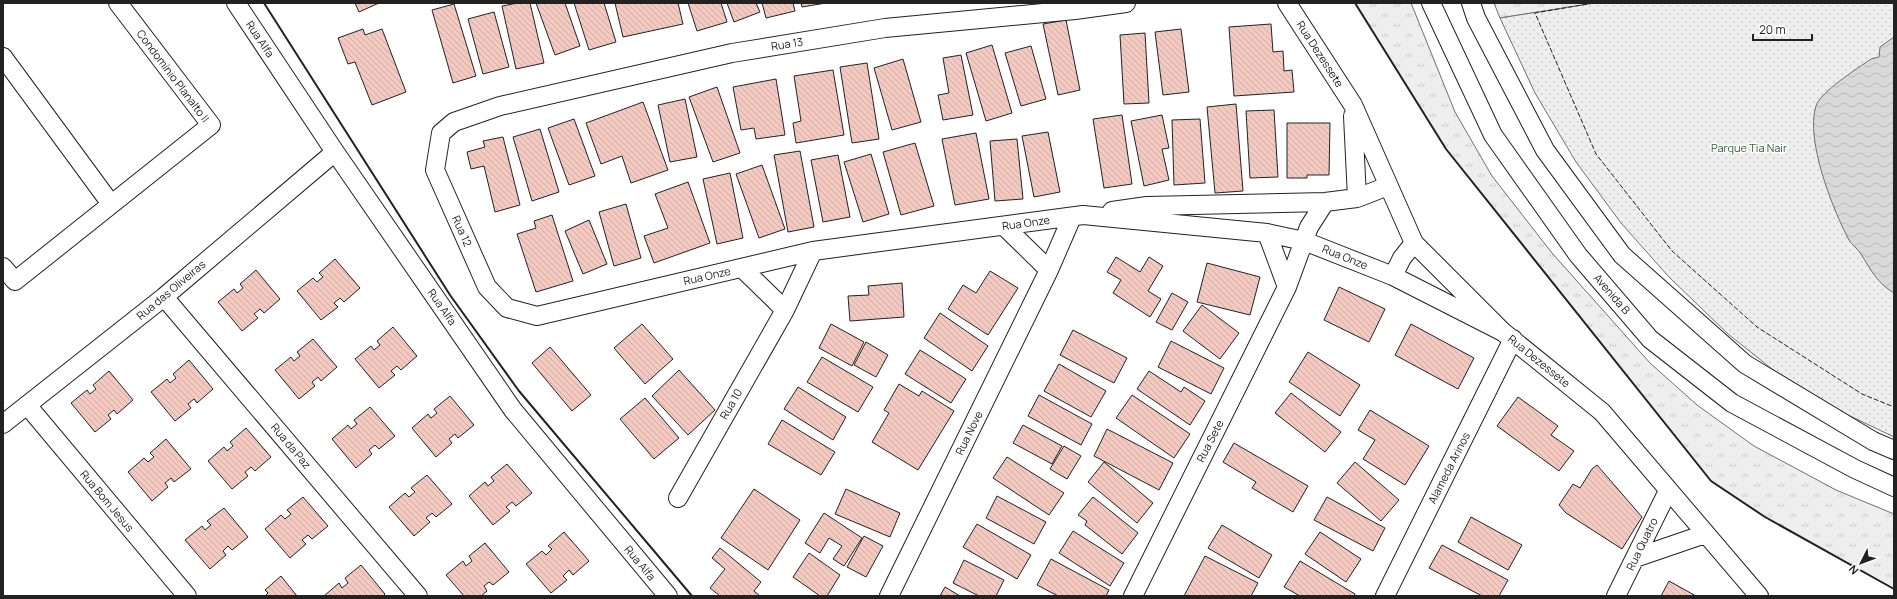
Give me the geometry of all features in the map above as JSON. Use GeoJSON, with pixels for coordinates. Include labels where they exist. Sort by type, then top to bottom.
{"type":"FeatureCollection","features":[{"type":"Feature","properties":{"kind":"street","name":"Condomínio Planalto II"},"geometry":{"type":"LineString","coordinates":[[3,266],[15,281],[211,125],[118,3]]}},
{"type":"Feature","properties":{"kind":"street","name":"Rua Alfa"},"geometry":{"type":"LineString","coordinates":[[236,3],[335,152],[514,410],[668,596]]}},
{"type":"Feature","properties":{"kind":"street","name":"Rua 13"},"geometry":{"type":"LineString","coordinates":[[454,122],[500,106],[732,53],[885,28],[1075,10],[1126,3]]}},
{"type":"Feature","properties":{"kind":"street","name":"Rua Dezessete"},"geometry":{"type":"LineString","coordinates":[[1287,3],[1353,105],[1414,243],[1508,336],[1602,412],[1759,596]]}},
{"type":"Feature","properties":{"kind":"street","name":"Avenida B"},"geometry":{"type":"LineString","coordinates":[[1431,3],[1493,135],[1578,254],[1650,339],[1732,403],[1854,469],[1894,487]]}},
{"type":"Feature","properties":{"kind":"street"},"geometry":{"type":"LineString","coordinates":[[1471,3],[1476,18],[1545,150],[1622,255],[1745,364],[1873,441],[1894,450]]}},
{"type":"Feature","properties":{"kind":"street"},"geometry":{"type":"LineString","coordinates":[[3,57],[111,204]]}},
{"type":"Feature","properties":{"kind":"street"},"geometry":{"type":"LineString","coordinates":[[1353,105],[1357,198]]}},
{"type":"Feature","properties":{"kind":"street","name":"Rua 12"},"geometry":{"type":"LineString","coordinates":[[454,122],[441,133],[435,170],[487,286],[507,308],[537,316]]}},
{"type":"Feature","properties":{"kind":"street","name":"Rua das Oliveiras"},"geometry":{"type":"LineString","coordinates":[[3,424],[164,297],[335,152]]}},
{"type":"Feature","properties":{"kind":"street"},"geometry":{"type":"LineString","coordinates":[[1078,216],[1147,206],[1325,202],[1357,198],[1388,186]]}},
{"type":"Feature","properties":{"kind":"street","name":"Rua Sete"},"geometry":{"type":"LineString","coordinates":[[1133,596],[1287,287],[1313,218],[1325,202]]}},
{"type":"Feature","properties":{"kind":"street","name":"Rua Onze"},"geometry":{"type":"LineString","coordinates":[[537,316],[813,251],[1078,216],[1267,233],[1304,241],[1393,276],[1508,336]]}},
{"type":"Feature","properties":{"kind":"street","name":"Rua Nove"},"geometry":{"type":"LineString","coordinates":[[889,596],[1049,270],[1078,216]]}},
{"type":"Feature","properties":{"kind":"street"},"geometry":{"type":"LineString","coordinates":[[1004,226],[1049,270]]}},
{"type":"Feature","properties":{"kind":"street"},"geometry":{"type":"LineString","coordinates":[[1267,233],[1287,287]]}},
{"type":"Feature","properties":{"kind":"street"},"geometry":{"type":"LineString","coordinates":[[1393,276],[1402,258],[1414,243]]}},
{"type":"Feature","properties":{"kind":"street","name":"Rua 10"},"geometry":{"type":"LineString","coordinates":[[678,498],[784,310],[813,251]]}},
{"type":"Feature","properties":{"kind":"street"},"geometry":{"type":"LineString","coordinates":[[742,268],[784,310]]}},
{"type":"Feature","properties":{"kind":"street","name":"Rua da Paz"},"geometry":{"type":"LineString","coordinates":[[164,297],[418,596]]}},
{"type":"Feature","properties":{"kind":"street","name":"Alameda Arinos"},"geometry":{"type":"LineString","coordinates":[[1385,596],[1508,336]]}},
{"type":"Feature","properties":{"kind":"street","name":"Rua Bom Jesus"},"geometry":{"type":"LineString","coordinates":[[27,405],[186,595]]}},
{"type":"Feature","properties":{"kind":"street","name":"Rua Quatro"},"geometry":{"type":"LineString","coordinates":[[1616,596],[1668,491]]}},
{"type":"Feature","properties":{"kind":"street"},"geometry":{"type":"LineString","coordinates":[[1635,558],[1705,534]]}},
{"type":"Feature","properties":{"kind":"green space"},"geometry":{"type":"Polygon","coordinates":[[[1355,3],[1411,3],[1455,112],[1492,176],[1552,253],[1650,363],[1697,405],[1754,446],[1836,490],[1894,514],[1894,589],[1765,517],[1711,481],[1446,149],[1355,3]]]}},
{"type":"Feature","properties":{"kind":"green space"},"geometry":{"type":"Polygon","coordinates":[[[1494,3],[1596,3],[1500,18],[1494,3]]]}},
{"type":"Feature","properties":{"kind":"green space","name":"Parque Tia Nair"},"geometry":{"type":"Polygon","coordinates":[[[1594,3],[1894,3],[1894,437],[1848,415],[1772,369],[1728,334],[1669,277],[1621,223],[1576,162],[1535,93],[1500,18],[1594,3]]]}},
{"type":"Feature","properties":{"kind":"water"},"geometry":{"type":"Polygon","coordinates":[[[1894,37],[1894,293],[1883,285],[1875,276],[1860,252],[1849,240],[1822,174],[1814,137],[1814,120],[1816,106],[1824,94],[1871,59],[1879,57],[1880,47],[1894,37]]]}},
{"type":"Feature","properties":{"kind":"building"},"geometry":{"type":"Polygon","coordinates":[[[355,3],[379,3],[359,12],[355,3]]]}},
{"type":"Feature","properties":{"kind":"building"},"geometry":{"type":"Polygon","coordinates":[[[518,3],[530,3],[544,63],[516,69],[502,6],[518,3]]]}},
{"type":"Feature","properties":{"kind":"building"},"geometry":{"type":"Polygon","coordinates":[[[536,3],[565,3],[580,46],[555,55],[536,3]]]}},
{"type":"Feature","properties":{"kind":"building"},"geometry":{"type":"Polygon","coordinates":[[[574,3],[604,3],[616,42],[589,50],[574,3]]]}},
{"type":"Feature","properties":{"kind":"building"},"geometry":{"type":"Polygon","coordinates":[[[615,3],[678,3],[683,24],[623,37],[615,3]]]}},
{"type":"Feature","properties":{"kind":"building"},"geometry":{"type":"Polygon","coordinates":[[[688,3],[721,3],[727,22],[697,31],[688,3]]]}},
{"type":"Feature","properties":{"kind":"building"},"geometry":{"type":"Polygon","coordinates":[[[727,3],[756,3],[760,12],[734,22],[727,3]]]}},
{"type":"Feature","properties":{"kind":"building"},"geometry":{"type":"Polygon","coordinates":[[[762,3],[793,3],[795,11],[766,18],[762,3]]]}},
{"type":"Feature","properties":{"kind":"building"},"geometry":{"type":"Polygon","coordinates":[[[801,3],[826,3],[802,7],[801,3]]]}},
{"type":"Feature","properties":{"kind":"building"},"geometry":{"type":"Polygon","coordinates":[[[454,4],[476,76],[453,83],[432,10],[454,4]]]}},
{"type":"Feature","properties":{"kind":"building"},"geometry":{"type":"Polygon","coordinates":[[[494,12],[509,67],[483,74],[468,19],[494,12]]]}},
{"type":"Feature","properties":{"kind":"building"},"geometry":{"type":"Polygon","coordinates":[[[1066,20],[1080,90],[1058,95],[1043,24],[1066,20]]]}},
{"type":"Feature","properties":{"kind":"building"},"geometry":{"type":"Polygon","coordinates":[[[1271,24],[1273,52],[1283,51],[1284,71],[1292,70],[1294,92],[1234,96],[1229,27],[1271,24]]]}},
{"type":"Feature","properties":{"kind":"building"},"geometry":{"type":"Polygon","coordinates":[[[363,29],[365,35],[382,29],[406,92],[372,105],[355,62],[348,64],[338,38],[363,29]]]}},
{"type":"Feature","properties":{"kind":"building"},"geometry":{"type":"Polygon","coordinates":[[[1181,29],[1189,92],[1163,95],[1155,32],[1181,29]]]}},
{"type":"Feature","properties":{"kind":"building"},"geometry":{"type":"Polygon","coordinates":[[[1145,33],[1149,103],[1124,104],[1120,35],[1145,33]]]}},
{"type":"Feature","properties":{"kind":"building"},"geometry":{"type":"Polygon","coordinates":[[[992,45],[1012,113],[986,121],[966,53],[992,45]]]}},
{"type":"Feature","properties":{"kind":"building"},"geometry":{"type":"Polygon","coordinates":[[[1031,46],[1046,99],[1021,106],[1005,53],[1031,46]]]}},
{"type":"Feature","properties":{"kind":"building"},"geometry":{"type":"Polygon","coordinates":[[[961,55],[973,115],[943,120],[938,95],[949,93],[943,58],[961,55]]]}},
{"type":"Feature","properties":{"kind":"building"},"geometry":{"type":"Polygon","coordinates":[[[903,59],[921,122],[892,130],[874,68],[903,59]]]}},
{"type":"Feature","properties":{"kind":"building"},"geometry":{"type":"Polygon","coordinates":[[[867,63],[879,139],[852,143],[840,67],[867,63]]]}},
{"type":"Feature","properties":{"kind":"building"},"geometry":{"type":"Polygon","coordinates":[[[833,70],[844,135],[796,143],[793,123],[801,121],[794,76],[833,70]]]}},
{"type":"Feature","properties":{"kind":"building"},"geometry":{"type":"Polygon","coordinates":[[[776,79],[785,135],[756,139],[754,128],[741,130],[733,87],[776,79]]]}},
{"type":"Feature","properties":{"kind":"building"},"geometry":{"type":"Polygon","coordinates":[[[717,87],[740,153],[713,162],[689,97],[717,87]]]}},
{"type":"Feature","properties":{"kind":"building"},"geometry":{"type":"Polygon","coordinates":[[[685,99],[697,157],[670,162],[658,105],[685,99]]]}},
{"type":"Feature","properties":{"kind":"building"},"geometry":{"type":"Polygon","coordinates":[[[643,102],[668,170],[631,183],[622,156],[601,164],[586,123],[643,102]]]}},
{"type":"Feature","properties":{"kind":"building"},"geometry":{"type":"Polygon","coordinates":[[[1236,104],[1243,191],[1215,193],[1207,107],[1236,104]]]}},
{"type":"Feature","properties":{"kind":"building"},"geometry":{"type":"Polygon","coordinates":[[[1274,110],[1278,177],[1250,178],[1246,111],[1274,110]]]}},
{"type":"Feature","properties":{"kind":"building"},"geometry":{"type":"Polygon","coordinates":[[[1122,115],[1132,184],[1104,188],[1093,119],[1122,115]]]}},
{"type":"Feature","properties":{"kind":"building"},"geometry":{"type":"Polygon","coordinates":[[[1162,115],[1169,148],[1162,149],[1169,180],[1144,186],[1131,121],[1162,115]]]}},
{"type":"Feature","properties":{"kind":"building"},"geometry":{"type":"Polygon","coordinates":[[[574,119],[595,176],[569,185],[548,128],[574,119]]]}},
{"type":"Feature","properties":{"kind":"building"},"geometry":{"type":"Polygon","coordinates":[[[1200,119],[1205,183],[1174,185],[1172,120],[1200,119]]]}},
{"type":"Feature","properties":{"kind":"building"},"geometry":{"type":"Polygon","coordinates":[[[1287,123],[1330,123],[1329,175],[1307,175],[1307,178],[1287,178],[1287,123]]]}},
{"type":"Feature","properties":{"kind":"building"},"geometry":{"type":"Polygon","coordinates":[[[540,129],[559,192],[532,201],[513,137],[540,129]]]}},
{"type":"Feature","properties":{"kind":"building"},"geometry":{"type":"Polygon","coordinates":[[[1048,132],[1060,192],[1034,197],[1022,136],[1048,132]]]}},
{"type":"Feature","properties":{"kind":"building"},"geometry":{"type":"Polygon","coordinates":[[[976,133],[989,199],[955,205],[942,139],[976,133]]]}},
{"type":"Feature","properties":{"kind":"building"},"geometry":{"type":"Polygon","coordinates":[[[503,137],[520,205],[495,212],[484,166],[471,169],[467,152],[485,147],[483,141],[503,137]]]}},
{"type":"Feature","properties":{"kind":"building"},"geometry":{"type":"Polygon","coordinates":[[[1017,139],[1023,199],[995,201],[990,141],[1017,139]]]}},
{"type":"Feature","properties":{"kind":"building"},"geometry":{"type":"Polygon","coordinates":[[[915,143],[934,206],[901,215],[883,152],[915,143]]]}},
{"type":"Feature","properties":{"kind":"building"},"geometry":{"type":"Polygon","coordinates":[[[800,151],[814,227],[788,232],[774,155],[800,151]]]}},
{"type":"Feature","properties":{"kind":"building"},"geometry":{"type":"Polygon","coordinates":[[[871,154],[889,214],[863,222],[844,162],[871,154]]]}},
{"type":"Feature","properties":{"kind":"building"},"geometry":{"type":"Polygon","coordinates":[[[838,155],[850,217],[823,222],[811,160],[838,155]]]}},
{"type":"Feature","properties":{"kind":"building"},"geometry":{"type":"Polygon","coordinates":[[[762,165],[785,229],[759,238],[736,174],[762,165]]]}},
{"type":"Feature","properties":{"kind":"building"},"geometry":{"type":"Polygon","coordinates":[[[730,173],[743,238],[717,244],[703,179],[730,173]]]}},
{"type":"Feature","properties":{"kind":"building"},"geometry":{"type":"Polygon","coordinates":[[[688,182],[710,243],[654,263],[644,236],[668,228],[655,194],[688,182]]]}},
{"type":"Feature","properties":{"kind":"building"},"geometry":{"type":"Polygon","coordinates":[[[626,204],[641,258],[614,266],[599,212],[626,204]]]}},
{"type":"Feature","properties":{"kind":"building"},"geometry":{"type":"Polygon","coordinates":[[[552,215],[573,281],[536,292],[517,234],[536,228],[534,221],[552,215]]]}},
{"type":"Feature","properties":{"kind":"building"},"geometry":{"type":"Polygon","coordinates":[[[589,220],[607,264],[583,274],[565,231],[589,220]]]}},
{"type":"Feature","properties":{"kind":"building"},"geometry":{"type":"Polygon","coordinates":[[[1116,257],[1140,272],[1149,257],[1163,266],[1148,291],[1161,299],[1150,317],[1113,293],[1121,280],[1107,272],[1116,257]]]}},
{"type":"Feature","properties":{"kind":"building"},"geometry":{"type":"Polygon","coordinates":[[[335,259],[360,288],[344,302],[340,298],[334,303],[338,307],[321,320],[297,291],[313,278],[317,282],[323,277],[319,273],[335,259]]]}},
{"type":"Feature","properties":{"kind":"building"},"geometry":{"type":"Polygon","coordinates":[[[1207,263],[1260,277],[1250,315],[1197,302],[1207,263]]]}},
{"type":"Feature","properties":{"kind":"building"},"geometry":{"type":"Polygon","coordinates":[[[256,270],[280,299],[264,313],[260,309],[254,314],[258,318],[242,331],[218,302],[234,289],[237,293],[243,288],[240,284],[256,270]]]}},
{"type":"Feature","properties":{"kind":"building"},"geometry":{"type":"Polygon","coordinates":[[[990,271],[1018,288],[988,335],[948,309],[963,285],[976,293],[990,271]]]}},
{"type":"Feature","properties":{"kind":"building"},"geometry":{"type":"Polygon","coordinates":[[[902,283],[904,317],[850,321],[848,296],[869,295],[868,286],[902,283]]]}},
{"type":"Feature","properties":{"kind":"building"},"geometry":{"type":"Polygon","coordinates":[[[1339,287],[1385,309],[1369,342],[1324,320],[1339,287]]]}},
{"type":"Feature","properties":{"kind":"building"},"geometry":{"type":"Polygon","coordinates":[[[1172,293],[1188,302],[1172,330],[1156,322],[1172,293]]]}},
{"type":"Feature","properties":{"kind":"building"},"geometry":{"type":"Polygon","coordinates":[[[1202,305],[1239,333],[1220,359],[1183,331],[1202,305]]]}},
{"type":"Feature","properties":{"kind":"building"},"geometry":{"type":"Polygon","coordinates":[[[940,313],[988,346],[972,371],[924,338],[940,313]]]}},
{"type":"Feature","properties":{"kind":"building"},"geometry":{"type":"Polygon","coordinates":[[[642,324],[673,359],[645,384],[614,348],[642,324]]]}},
{"type":"Feature","properties":{"kind":"building"},"geometry":{"type":"Polygon","coordinates":[[[831,324],[864,342],[852,366],[819,348],[831,324]]]}},
{"type":"Feature","properties":{"kind":"building"},"geometry":{"type":"Polygon","coordinates":[[[1411,324],[1474,358],[1458,389],[1395,355],[1411,324]]]}},
{"type":"Feature","properties":{"kind":"building"},"geometry":{"type":"Polygon","coordinates":[[[393,327],[417,356],[401,370],[397,366],[391,371],[395,375],[379,388],[355,359],[371,346],[374,350],[380,345],[377,341],[393,327]]]}},
{"type":"Feature","properties":{"kind":"building"},"geometry":{"type":"Polygon","coordinates":[[[1073,330],[1127,358],[1114,383],[1060,355],[1073,330]]]}},
{"type":"Feature","properties":{"kind":"building"},"geometry":{"type":"Polygon","coordinates":[[[313,339],[337,367],[321,381],[318,377],[312,382],[315,386],[299,399],[275,370],[291,357],[294,361],[300,356],[297,352],[313,339]]]}},
{"type":"Feature","properties":{"kind":"building"},"geometry":{"type":"Polygon","coordinates":[[[1171,341],[1224,368],[1211,394],[1158,367],[1171,341]]]}},
{"type":"Feature","properties":{"kind":"building"},"geometry":{"type":"Polygon","coordinates":[[[866,342],[888,355],[876,377],[854,365],[866,342]]]}},
{"type":"Feature","properties":{"kind":"building"},"geometry":{"type":"Polygon","coordinates":[[[550,347],[591,395],[572,411],[532,363],[550,347]]]}},
{"type":"Feature","properties":{"kind":"building"},"geometry":{"type":"Polygon","coordinates":[[[920,350],[966,379],[951,403],[905,374],[920,350]]]}},
{"type":"Feature","properties":{"kind":"building"},"geometry":{"type":"Polygon","coordinates":[[[1308,352],[1360,385],[1340,416],[1289,382],[1308,352]]]}},
{"type":"Feature","properties":{"kind":"building"},"geometry":{"type":"Polygon","coordinates":[[[822,357],[873,387],[858,412],[807,382],[822,357]]]}},
{"type":"Feature","properties":{"kind":"building"},"geometry":{"type":"Polygon","coordinates":[[[189,360],[213,389],[197,403],[194,399],[188,404],[191,408],[175,421],[151,392],[167,379],[170,383],[176,378],[173,374],[189,360]]]}},
{"type":"Feature","properties":{"kind":"building"},"geometry":{"type":"Polygon","coordinates":[[[1059,364],[1106,391],[1091,417],[1044,391],[1059,364]]]}},
{"type":"Feature","properties":{"kind":"building"},"geometry":{"type":"Polygon","coordinates":[[[679,370],[715,410],[688,435],[652,396],[679,370]]]}},
{"type":"Feature","properties":{"kind":"building"},"geometry":{"type":"Polygon","coordinates":[[[109,371],[133,400],[117,414],[114,410],[108,415],[111,419],[95,432],[71,403],[87,390],[90,394],[96,389],[93,385],[109,371]]]}},
{"type":"Feature","properties":{"kind":"building"},"geometry":{"type":"Polygon","coordinates":[[[1149,371],[1181,392],[1184,387],[1205,401],[1190,425],[1137,389],[1149,371]]]}},
{"type":"Feature","properties":{"kind":"building"},"geometry":{"type":"Polygon","coordinates":[[[899,384],[919,396],[922,391],[954,411],[918,470],[872,442],[889,413],[884,410],[899,384]]]}},
{"type":"Feature","properties":{"kind":"building"},"geometry":{"type":"Polygon","coordinates":[[[798,387],[846,417],[833,440],[784,409],[798,387]]]}},
{"type":"Feature","properties":{"kind":"building"},"geometry":{"type":"Polygon","coordinates":[[[1291,393],[1341,432],[1325,452],[1275,413],[1291,393]]]}},
{"type":"Feature","properties":{"kind":"building"},"geometry":{"type":"Polygon","coordinates":[[[1039,395],[1092,424],[1081,445],[1028,416],[1039,395]]]}},
{"type":"Feature","properties":{"kind":"building"},"geometry":{"type":"Polygon","coordinates":[[[1132,395],[1190,434],[1174,458],[1116,418],[1132,395]]]}},
{"type":"Feature","properties":{"kind":"building"},"geometry":{"type":"Polygon","coordinates":[[[450,396],[474,425],[458,438],[455,434],[449,439],[452,443],[436,457],[412,428],[428,414],[431,418],[437,413],[434,409],[450,396]]]}},
{"type":"Feature","properties":{"kind":"building"},"geometry":{"type":"Polygon","coordinates":[[[1518,397],[1558,426],[1551,435],[1574,451],[1559,471],[1497,426],[1518,397]]]}},
{"type":"Feature","properties":{"kind":"building"},"geometry":{"type":"Polygon","coordinates":[[[645,398],[679,438],[654,459],[620,419],[645,398]]]}},
{"type":"Feature","properties":{"kind":"building"},"geometry":{"type":"Polygon","coordinates":[[[370,407],[395,436],[379,449],[375,445],[369,450],[372,454],[356,468],[332,439],[348,425],[351,429],[357,424],[354,420],[370,407]]]}},
{"type":"Feature","properties":{"kind":"building"},"geometry":{"type":"Polygon","coordinates":[[[1370,410],[1429,446],[1405,485],[1363,459],[1375,440],[1358,430],[1370,410]]]}},
{"type":"Feature","properties":{"kind":"building"},"geometry":{"type":"Polygon","coordinates":[[[782,420],[835,452],[821,475],[768,444],[782,420]]]}},
{"type":"Feature","properties":{"kind":"building"},"geometry":{"type":"Polygon","coordinates":[[[1023,425],[1062,446],[1052,464],[1013,443],[1023,425]]]}},
{"type":"Feature","properties":{"kind":"building"},"geometry":{"type":"Polygon","coordinates":[[[246,428],[271,457],[255,471],[251,467],[245,472],[248,476],[232,489],[208,461],[224,447],[227,451],[233,446],[230,442],[246,428]]]}},
{"type":"Feature","properties":{"kind":"building"},"geometry":{"type":"Polygon","coordinates":[[[1107,429],[1173,463],[1159,490],[1094,456],[1107,429]]]}},
{"type":"Feature","properties":{"kind":"building"},"geometry":{"type":"Polygon","coordinates":[[[166,439],[191,469],[174,482],[171,478],[165,483],[168,487],[152,501],[128,472],[144,458],[148,462],[154,457],[150,453],[166,439]]]}},
{"type":"Feature","properties":{"kind":"building"},"geometry":{"type":"Polygon","coordinates":[[[1234,443],[1308,486],[1293,512],[1252,488],[1256,482],[1223,462],[1234,443]]]}},
{"type":"Feature","properties":{"kind":"building"},"geometry":{"type":"Polygon","coordinates":[[[1064,446],[1081,456],[1067,479],[1050,469],[1064,446]]]}},
{"type":"Feature","properties":{"kind":"building"},"geometry":{"type":"Polygon","coordinates":[[[1007,457],[1064,493],[1049,515],[993,478],[1007,457]]]}},
{"type":"Feature","properties":{"kind":"building"},"geometry":{"type":"Polygon","coordinates":[[[1104,462],[1153,503],[1137,523],[1088,482],[1104,462]]]}},
{"type":"Feature","properties":{"kind":"building"},"geometry":{"type":"Polygon","coordinates":[[[1355,462],[1399,500],[1381,521],[1337,483],[1355,462]]]}},
{"type":"Feature","properties":{"kind":"building"},"geometry":{"type":"Polygon","coordinates":[[[507,464],[532,493],[516,506],[512,502],[506,507],[510,511],[493,525],[469,496],[485,482],[488,486],[494,481],[491,477],[507,464]]]}},
{"type":"Feature","properties":{"kind":"building"},"geometry":{"type":"Polygon","coordinates":[[[1597,465],[1642,517],[1622,549],[1566,513],[1559,505],[1573,484],[1580,488],[1592,469],[1597,465]]]}},
{"type":"Feature","properties":{"kind":"building"},"geometry":{"type":"Polygon","coordinates":[[[427,475],[452,504],[436,517],[432,513],[426,518],[430,522],[414,536],[389,507],[405,493],[409,497],[415,492],[411,488],[427,475]]]}},
{"type":"Feature","properties":{"kind":"building"},"geometry":{"type":"Polygon","coordinates":[[[754,489],[800,520],[768,570],[721,538],[754,489]]]}},
{"type":"Feature","properties":{"kind":"building"},"geometry":{"type":"Polygon","coordinates":[[[846,489],[900,513],[890,537],[835,514],[846,489]]]}},
{"type":"Feature","properties":{"kind":"building"},"geometry":{"type":"Polygon","coordinates":[[[997,496],[1046,522],[1034,544],[986,518],[997,496]]]}},
{"type":"Feature","properties":{"kind":"building"},"geometry":{"type":"Polygon","coordinates":[[[303,497],[328,526],[312,539],[308,535],[302,540],[306,544],[290,558],[265,529],[281,515],[285,519],[291,514],[287,510],[303,497]]]}},
{"type":"Feature","properties":{"kind":"building"},"geometry":{"type":"Polygon","coordinates":[[[1093,497],[1138,533],[1122,554],[1085,525],[1087,521],[1078,515],[1093,497]]]}},
{"type":"Feature","properties":{"kind":"building"},"geometry":{"type":"Polygon","coordinates":[[[1327,497],[1385,528],[1373,551],[1314,520],[1327,497]]]}},
{"type":"Feature","properties":{"kind":"building"},"geometry":{"type":"Polygon","coordinates":[[[224,508],[248,537],[232,550],[228,546],[223,551],[226,555],[210,569],[185,540],[202,526],[205,530],[211,525],[207,521],[224,508]]]}},
{"type":"Feature","properties":{"kind":"building"},"geometry":{"type":"Polygon","coordinates":[[[824,513],[862,538],[844,566],[833,559],[842,546],[829,538],[820,553],[805,543],[824,513]]]}},
{"type":"Feature","properties":{"kind":"building"},"geometry":{"type":"Polygon","coordinates":[[[1471,517],[1522,545],[1508,570],[1458,542],[1471,517]]]}},
{"type":"Feature","properties":{"kind":"building"},"geometry":{"type":"Polygon","coordinates":[[[977,524],[1031,555],[1017,579],[963,547],[977,524]]]}},
{"type":"Feature","properties":{"kind":"building"},"geometry":{"type":"Polygon","coordinates":[[[1222,525],[1272,555],[1259,578],[1208,548],[1222,525]]]}},
{"type":"Feature","properties":{"kind":"building"},"geometry":{"type":"Polygon","coordinates":[[[1073,531],[1124,563],[1110,586],[1059,553],[1073,531]]]}},
{"type":"Feature","properties":{"kind":"building"},"geometry":{"type":"Polygon","coordinates":[[[564,532],[589,561],[573,575],[569,570],[563,576],[567,580],[551,593],[526,564],[542,551],[546,555],[552,549],[548,546],[564,532]]]}},
{"type":"Feature","properties":{"kind":"building"},"geometry":{"type":"Polygon","coordinates":[[[1320,532],[1361,559],[1346,582],[1305,554],[1320,532]]]}},
{"type":"Feature","properties":{"kind":"building"},"geometry":{"type":"Polygon","coordinates":[[[864,536],[883,546],[866,577],[847,567],[864,536]]]}},
{"type":"Feature","properties":{"kind":"building"},"geometry":{"type":"Polygon","coordinates":[[[485,543],[509,572],[493,585],[489,582],[484,586],[487,591],[481,596],[464,596],[446,575],[463,561],[466,566],[472,561],[469,556],[485,543]]]}},
{"type":"Feature","properties":{"kind":"building"},"geometry":{"type":"Polygon","coordinates":[[[1442,545],[1508,580],[1499,596],[1482,596],[1429,568],[1442,545]]]}},
{"type":"Feature","properties":{"kind":"building"},"geometry":{"type":"Polygon","coordinates":[[[720,548],[761,582],[754,591],[760,596],[720,596],[710,588],[725,569],[712,558],[720,548]]]}},
{"type":"Feature","properties":{"kind":"building"},"geometry":{"type":"Polygon","coordinates":[[[809,553],[840,575],[827,596],[820,596],[793,577],[809,553]]]}},
{"type":"Feature","properties":{"kind":"building"},"geometry":{"type":"Polygon","coordinates":[[[1205,556],[1258,583],[1251,596],[1184,596],[1205,556]]]}},
{"type":"Feature","properties":{"kind":"building"},"geometry":{"type":"Polygon","coordinates":[[[1051,559],[1109,590],[1106,596],[1058,596],[1037,585],[1051,559]]]}},
{"type":"Feature","properties":{"kind":"building"},"geometry":{"type":"Polygon","coordinates":[[[964,560],[1004,580],[996,596],[979,596],[953,583],[964,560]]]}},
{"type":"Feature","properties":{"kind":"building"},"geometry":{"type":"Polygon","coordinates":[[[1300,561],[1355,594],[1354,596],[1300,596],[1284,587],[1300,561]]]}},
{"type":"Feature","properties":{"kind":"building"},"geometry":{"type":"Polygon","coordinates":[[[361,565],[385,594],[383,596],[324,596],[339,583],[342,588],[348,583],[345,578],[361,565]]]}},
{"type":"Feature","properties":{"kind":"building"},"geometry":{"type":"Polygon","coordinates":[[[281,576],[297,596],[265,596],[268,593],[265,590],[281,576]]]}},
{"type":"Feature","properties":{"kind":"building"},"geometry":{"type":"Polygon","coordinates":[[[1669,581],[1696,596],[1661,596],[1669,581]]]}},
{"type":"Feature","properties":{"kind":"building"},"geometry":{"type":"Polygon","coordinates":[[[945,587],[960,596],[940,596],[945,587]]]}},
{"type":"Feature","properties":{"kind":"fence"},"geometry":{"type":"LineString","coordinates":[[1594,3],[1535,13],[1596,154],[1672,251],[1757,327],[1862,394],[1894,407]]}},
{"type":"Feature","properties":{"kind":"wall"},"geometry":{"type":"LineString","coordinates":[[264,3],[450,295],[519,391],[692,596]]}},
{"type":"Feature","properties":{"kind":"wall"},"geometry":{"type":"LineString","coordinates":[[1355,3],[1446,149],[1711,481],[1765,517],[1894,589]]}}]}
